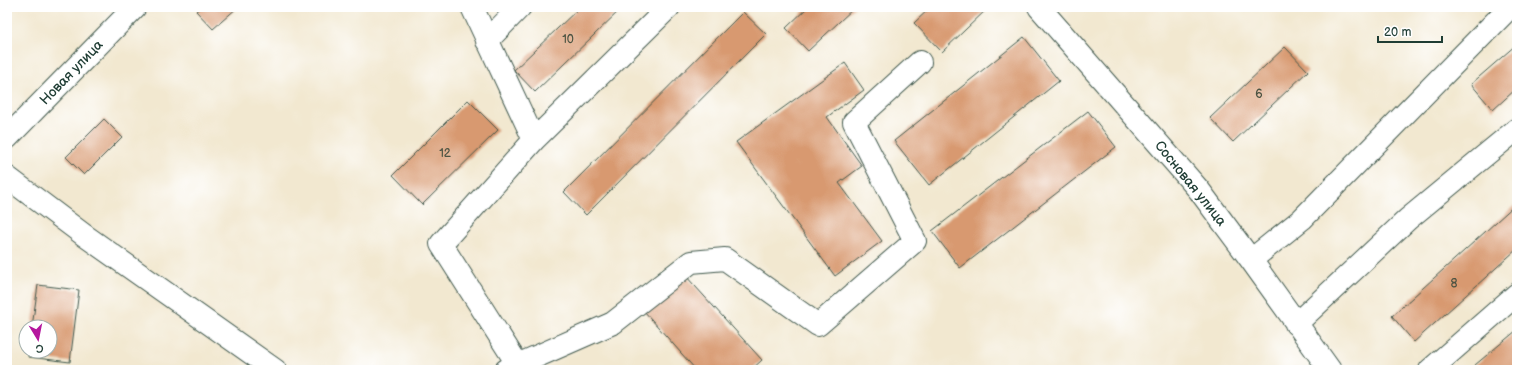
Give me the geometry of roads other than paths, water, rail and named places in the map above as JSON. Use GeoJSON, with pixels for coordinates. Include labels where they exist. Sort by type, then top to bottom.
{"type":"FeatureCollection","features":[{"type":"Feature","properties":{"kind":"street","name":"Новая улица"},"geometry":{"type":"LineString","coordinates":[[7,138],[134,7]]}},
{"type":"Feature","properties":{"kind":"street"},"geometry":{"type":"LineString","coordinates":[[472,7],[534,140]]}},
{"type":"Feature","properties":{"kind":"street"},"geometry":{"type":"LineString","coordinates":[[487,41],[520,7]]}},
{"type":"Feature","properties":{"kind":"street"},"geometry":{"type":"LineString","coordinates":[[669,7],[534,140],[441,244],[512,367],[613,323],[691,262],[725,259],[818,325],[915,241],[854,122],[920,62]]}},
{"type":"Feature","properties":{"kind":"street","name":"Сосновая улица"},"geometry":{"type":"LineString","coordinates":[[1039,7],[1199,190],[1330,370]]}},
{"type":"Feature","properties":{"kind":"street"},"geometry":{"type":"LineString","coordinates":[[1251,260],[1302,219],[1510,7]]}},
{"type":"Feature","properties":{"kind":"street"},"geometry":{"type":"LineString","coordinates":[[1296,324],[1408,219],[1517,128]]}},
{"type":"Feature","properties":{"kind":"street"},"geometry":{"type":"LineString","coordinates":[[7,177],[84,235],[275,370]]}},
{"type":"Feature","properties":{"kind":"street"},"geometry":{"type":"LineString","coordinates":[[1430,370],[1517,294]]}}]}
